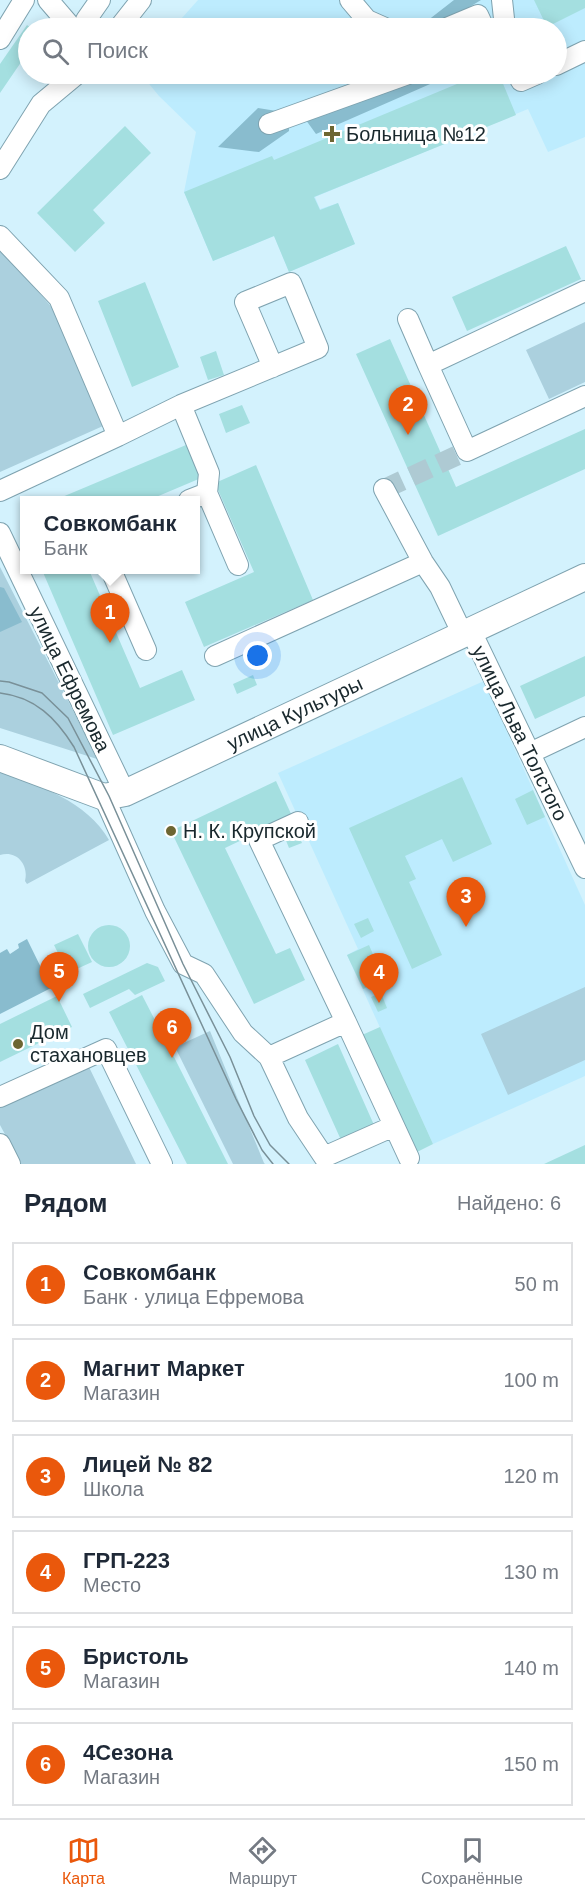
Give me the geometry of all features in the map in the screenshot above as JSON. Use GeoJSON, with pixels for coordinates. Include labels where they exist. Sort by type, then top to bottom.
{"type":"FeatureCollection","features":[{"type":"Feature","properties":{"kind":"main road","name":"улица Культуры"},"geometry":{"type":"LineString","coordinates":[[114,795],[585,577]]}},
{"type":"Feature","properties":{"kind":"main road"},"geometry":{"type":"LineString","coordinates":[[0,758],[114,795]]}},
{"type":"Feature","properties":{"kind":"street"},"geometry":{"type":"LineString","coordinates":[[0,39],[24,0]]}},
{"type":"Feature","properties":{"kind":"street"},"geometry":{"type":"LineString","coordinates":[[48,0],[63,18]]}},
{"type":"Feature","properties":{"kind":"street"},"geometry":{"type":"LineString","coordinates":[[87,18],[100,0]]}},
{"type":"Feature","properties":{"kind":"street"},"geometry":{"type":"LineString","coordinates":[[127,18],[141,0]]}},
{"type":"Feature","properties":{"kind":"street"},"geometry":{"type":"LineString","coordinates":[[350,0],[365,18]]}},
{"type":"Feature","properties":{"kind":"street"},"geometry":{"type":"LineString","coordinates":[[502,0],[504,18]]}},
{"type":"Feature","properties":{"kind":"street"},"geometry":{"type":"LineString","coordinates":[[567,59],[585,51]]}},
{"type":"Feature","properties":{"kind":"street"},"geometry":{"type":"LineString","coordinates":[[0,169],[41,104],[65,84]]}},
{"type":"Feature","properties":{"kind":"street"},"geometry":{"type":"LineString","coordinates":[[269,124],[380,84]]}},
{"type":"Feature","properties":{"kind":"street"},"geometry":{"type":"LineString","coordinates":[[0,236],[59,298],[118,436]]}},
{"type":"Feature","properties":{"kind":"street"},"geometry":{"type":"LineString","coordinates":[[428,365],[585,291]]}},
{"type":"Feature","properties":{"kind":"street"},"geometry":{"type":"LineString","coordinates":[[408,319],[467,451],[585,396]]}},
{"type":"Feature","properties":{"kind":"street"},"geometry":{"type":"LineString","coordinates":[[0,491],[181,405],[273,367]]}},
{"type":"Feature","properties":{"kind":"street"},"geometry":{"type":"LineString","coordinates":[[181,405],[209,473],[207,493],[238,565]]}},
{"type":"Feature","properties":{"kind":"street","name":"улица Льва Толстого"},"geometry":{"type":"LineString","coordinates":[[384,489],[423,562],[467,633],[530,753],[585,868]]}},
{"type":"Feature","properties":{"kind":"street"},"geometry":{"type":"LineString","coordinates":[[200,496],[207,493]]}},
{"type":"Feature","properties":{"kind":"street","name":"улица Ефремова"},"geometry":{"type":"LineString","coordinates":[[0,532],[114,795],[145,890],[183,964],[204,974],[243,1033],[269,1057]]}},
{"type":"Feature","properties":{"kind":"street"},"geometry":{"type":"LineString","coordinates":[[215,656],[423,562]]}},
{"type":"Feature","properties":{"kind":"street"},"geometry":{"type":"LineString","coordinates":[[113,574],[146,650]]}},
{"type":"Feature","properties":{"kind":"street"},"geometry":{"type":"LineString","coordinates":[[530,753],[585,727]]}},
{"type":"Feature","properties":{"kind":"street"},"geometry":{"type":"LineString","coordinates":[[298,822],[259,840],[409,1158]]}},
{"type":"Feature","properties":{"kind":"street"},"geometry":{"type":"LineString","coordinates":[[346,1022],[269,1057],[298,1118],[324,1157],[394,1126]]}},
{"type":"Feature","properties":{"kind":"street"},"geometry":{"type":"LineString","coordinates":[[0,1097],[106,1049],[162,1164]]}},
{"type":"Feature","properties":{"kind":"street"},"geometry":{"type":"LineString","coordinates":[[0,1144],[10,1164]]}},
{"type":"Feature","properties":{"kind":"shaded area","name":"Больница №12"},"geometry":{"type":"Polygon","coordinates":[[[198,0],[585,0],[585,137],[548,152],[528,109],[315,197],[320,209],[338,203],[355,244],[289,272],[274,236],[213,261],[184,192],[196,132],[149,84],[567,84],[567,18],[182,18],[198,0]]]}},
{"type":"Feature","properties":{"kind":"shaded area"},"geometry":{"type":"Polygon","coordinates":[[[454,0],[481,0],[451,18],[431,18],[454,0]]]}},
{"type":"Feature","properties":{"kind":"shaded area"},"geometry":{"type":"Polygon","coordinates":[[[393,84],[430,84],[316,134],[303,116],[393,84]]]}},
{"type":"Feature","properties":{"kind":"shaded area"},"geometry":{"type":"Polygon","coordinates":[[[258,108],[289,113],[289,131],[259,152],[218,147],[258,108]]]}},
{"type":"Feature","properties":{"kind":"shaded area"},"geometry":{"type":"Polygon","coordinates":[[[0,248],[55,311],[103,426],[0,472],[0,248]]]}},
{"type":"Feature","properties":{"kind":"shaded area"},"geometry":{"type":"Polygon","coordinates":[[[585,322],[585,382],[549,399],[526,350],[585,322]]]}},
{"type":"Feature","properties":{"kind":"shaded area"},"geometry":{"type":"Polygon","coordinates":[[[0,567],[88,740],[97,759],[0,728],[0,567]]]}},
{"type":"Feature","properties":{"kind":"shaded area"},"geometry":{"type":"Polygon","coordinates":[[[0,587],[4,588],[22,622],[0,632],[0,587]]]}},
{"type":"Feature","properties":{"kind":"shaded area"},"geometry":{"type":"Polygon","coordinates":[[[484,681],[585,905],[585,1076],[433,1144],[347,955],[358,949],[278,773],[484,681]]]}},
{"type":"Feature","properties":{"kind":"shaded area"},"geometry":{"type":"Polygon","coordinates":[[[0,771],[61,796],[100,826],[109,840],[27,884],[25,869],[20,860],[12,855],[0,855],[0,771]]]}},
{"type":"Feature","properties":{"kind":"shaded area"},"geometry":{"type":"Polygon","coordinates":[[[27,939],[51,988],[0,1014],[0,953],[7,949],[10,954],[19,948],[18,944],[27,939]]]}},
{"type":"Feature","properties":{"kind":"shaded area"},"geometry":{"type":"Polygon","coordinates":[[[585,987],[585,1060],[508,1095],[481,1034],[585,987]]]}},
{"type":"Feature","properties":{"kind":"shaded area"},"geometry":{"type":"Polygon","coordinates":[[[210,1031],[265,1164],[233,1164],[175,1047],[210,1031]]]}},
{"type":"Feature","properties":{"kind":"shaded area"},"geometry":{"type":"Polygon","coordinates":[[[88,1065],[136,1164],[21,1164],[0,1125],[0,1106],[88,1065]]]}},
{"type":"Feature","properties":{"kind":"building"},"geometry":{"type":"Polygon","coordinates":[[[534,0],[585,0],[585,8],[565,18],[543,18],[534,0]]]}},
{"type":"Feature","properties":{"kind":"building"},"geometry":{"type":"Polygon","coordinates":[[[18,38],[18,67],[0,93],[0,64],[18,38]]]}},
{"type":"Feature","properties":{"kind":"building"},"geometry":{"type":"Polygon","coordinates":[[[457,84],[503,84],[516,115],[314,197],[320,210],[338,203],[355,244],[289,272],[274,236],[213,261],[184,192],[272,156],[274,160],[457,84]]]}},
{"type":"Feature","properties":{"kind":"building"},"geometry":{"type":"Polygon","coordinates":[[[125,126],[151,153],[93,210],[105,223],[75,252],[37,213],[125,126]]]}},
{"type":"Feature","properties":{"kind":"building"},"geometry":{"type":"Polygon","coordinates":[[[566,246],[581,279],[467,331],[452,297],[566,246]]]}},
{"type":"Feature","properties":{"kind":"building"},"geometry":{"type":"Polygon","coordinates":[[[145,282],[179,367],[132,387],[98,301],[145,282]]]}},
{"type":"Feature","properties":{"kind":"building"},"geometry":{"type":"Polygon","coordinates":[[[390,339],[456,487],[585,429],[585,469],[438,536],[356,354],[390,339]]]}},
{"type":"Feature","properties":{"kind":"building"},"geometry":{"type":"Polygon","coordinates":[[[216,351],[224,375],[208,380],[200,357],[216,351]]]}},
{"type":"Feature","properties":{"kind":"building"},"geometry":{"type":"Polygon","coordinates":[[[242,405],[250,423],[226,433],[219,414],[242,405]]]}},
{"type":"Feature","properties":{"kind":"building"},"geometry":{"type":"Polygon","coordinates":[[[186,445],[201,478],[158,496],[65,496],[186,445]]]}},
{"type":"Feature","properties":{"kind":"building"},"geometry":{"type":"Polygon","coordinates":[[[256,465],[313,600],[204,647],[185,602],[254,572],[215,483],[256,465]]]}},
{"type":"Feature","properties":{"kind":"building"},"geometry":{"type":"Polygon","coordinates":[[[44,574],[91,574],[140,688],[182,670],[195,700],[113,735],[44,574]]]}},
{"type":"Feature","properties":{"kind":"building"},"geometry":{"type":"Polygon","coordinates":[[[585,656],[585,696],[535,719],[520,686],[585,656]]]}},
{"type":"Feature","properties":{"kind":"building"},"geometry":{"type":"Polygon","coordinates":[[[253,675],[257,685],[237,694],[233,684],[253,675]]]}},
{"type":"Feature","properties":{"kind":"building"},"geometry":{"type":"Polygon","coordinates":[[[462,777],[492,844],[453,862],[442,839],[405,856],[416,879],[409,882],[442,955],[412,969],[349,828],[462,777]]]}},
{"type":"Feature","properties":{"kind":"building"},"geometry":{"type":"Polygon","coordinates":[[[276,781],[292,816],[225,848],[276,954],[290,948],[305,980],[254,1004],[171,831],[276,781]]]}},
{"type":"Feature","properties":{"kind":"building"},"geometry":{"type":"Polygon","coordinates":[[[533,790],[545,817],[527,825],[515,799],[533,790]]]}},
{"type":"Feature","properties":{"kind":"building"},"geometry":{"type":"Polygon","coordinates":[[[297,832],[302,843],[289,848],[285,838],[297,832]]]}},
{"type":"Feature","properties":{"kind":"building"},"geometry":{"type":"Polygon","coordinates":[[[368,918],[374,931],[361,938],[354,924],[368,918]]]}},
{"type":"Feature","properties":{"kind":"building"},"geometry":{"type":"Polygon","coordinates":[[[109,925],[124,931],[130,946],[124,961],[109,967],[94,961],[88,946],[94,931],[109,925]]]}},
{"type":"Feature","properties":{"kind":"building"},"geometry":{"type":"Polygon","coordinates":[[[78,934],[92,962],[68,973],[54,945],[78,934]]]}},
{"type":"Feature","properties":{"kind":"building"},"geometry":{"type":"Polygon","coordinates":[[[369,945],[384,980],[363,989],[347,955],[369,945]]]}},
{"type":"Feature","properties":{"kind":"building"},"geometry":{"type":"Polygon","coordinates":[[[147,963],[158,967],[165,981],[135,995],[129,989],[90,1008],[83,994],[147,963]]]}},
{"type":"Feature","properties":{"kind":"building"},"geometry":{"type":"Polygon","coordinates":[[[381,993],[387,1008],[378,1012],[371,997],[381,993]]]}},
{"type":"Feature","properties":{"kind":"building"},"geometry":{"type":"Polygon","coordinates":[[[142,995],[228,1164],[187,1164],[109,1012],[142,995]]]}},
{"type":"Feature","properties":{"kind":"building","name":"Дом стахановцев"},"geometry":{"type":"Polygon","coordinates":[[[57,996],[72,1027],[0,1062],[0,1024],[57,996]]]}},
{"type":"Feature","properties":{"kind":"building"},"geometry":{"type":"Polygon","coordinates":[[[380,1027],[433,1144],[415,1153],[362,1035],[380,1027]]]}},
{"type":"Feature","properties":{"kind":"building"},"geometry":{"type":"Polygon","coordinates":[[[338,1044],[374,1125],[341,1140],[305,1060],[338,1044]]]}},
{"type":"Feature","properties":{"kind":"building"},"geometry":{"type":"Polygon","coordinates":[[[585,1145],[585,1164],[544,1164],[585,1145]]]}},
{"type":"Feature","properties":{"kind":"tunnel"},"geometry":{"type":"LineString","coordinates":[[384,489],[467,451]]}},
{"type":"Feature","properties":{"kind":"tram line"},"geometry":{"type":"LineString","coordinates":[[0,681],[42,693],[68,718],[109,796],[183,964],[230,1057],[254,1116],[270,1145],[289,1164]]}},
{"type":"Feature","properties":{"kind":"tram line"},"geometry":{"type":"LineString","coordinates":[[0,693],[34,704],[52,718],[74,747],[236,1099],[262,1150],[273,1164]]}},
{"type":"Feature","properties":{"kind":"place","name":"Больница №12"},"geometry":{"type":"Point","coordinates":[332,134]}},
{"type":"Feature","properties":{"kind":"place","name":"Магнит Маркет"},"geometry":{"type":"Point","coordinates":[408,435]}},
{"type":"Feature","properties":{"kind":"place","name":"Совкомбанк"},"geometry":{"type":"Point","coordinates":[110,643]}},
{"type":"Feature","properties":{"kind":"place","name":"Н. К. Крупской"},"geometry":{"type":"Point","coordinates":[171,831]}},
{"type":"Feature","properties":{"kind":"place","name":"Лицей № 82"},"geometry":{"type":"Point","coordinates":[466,927]}},
{"type":"Feature","properties":{"kind":"place","name":"Бристоль"},"geometry":{"type":"Point","coordinates":[59,1002]}},
{"type":"Feature","properties":{"kind":"place","name":"ГРП-223"},"geometry":{"type":"Point","coordinates":[379,1003]}},
{"type":"Feature","properties":{"kind":"place","name":"Дом стахановцев"},"geometry":{"type":"Point","coordinates":[18,1044]}},
{"type":"Feature","properties":{"kind":"place","name":"4Сезона"},"geometry":{"type":"Point","coordinates":[172,1058]}}]}
